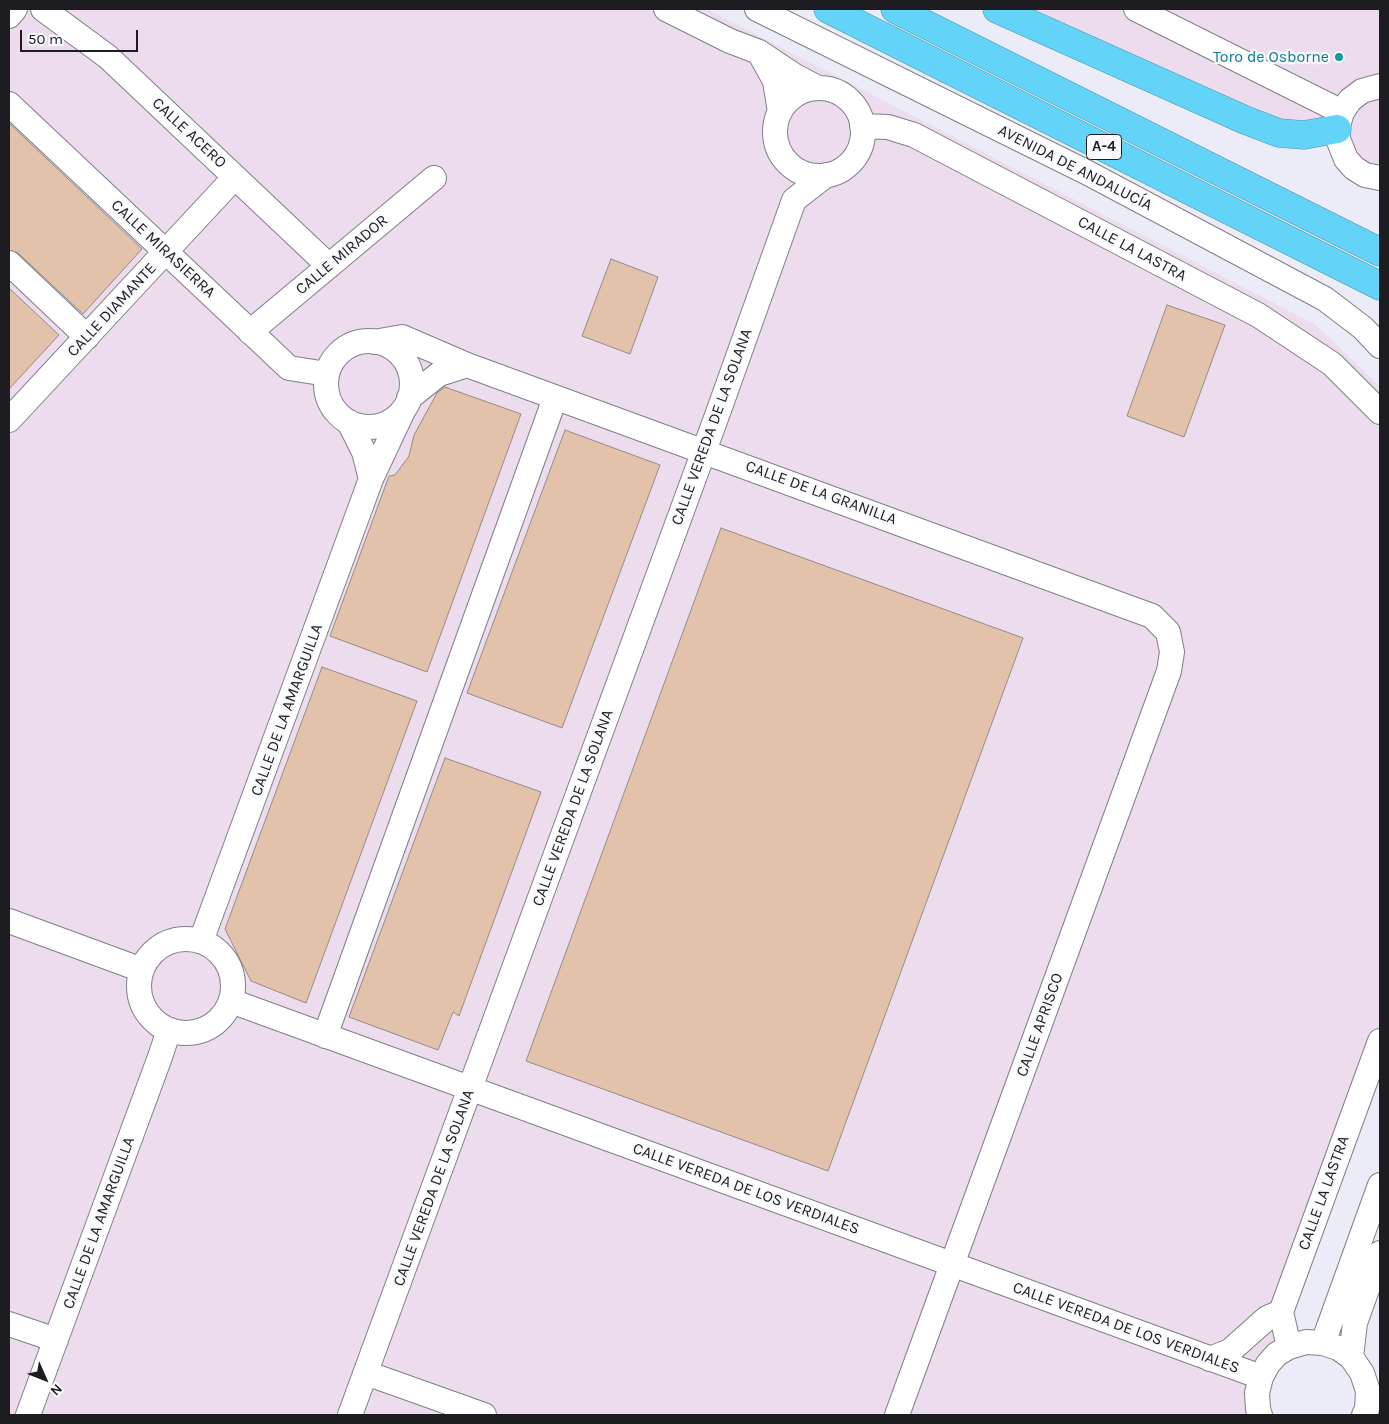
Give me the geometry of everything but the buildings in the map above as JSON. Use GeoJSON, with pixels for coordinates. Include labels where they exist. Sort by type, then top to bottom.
{"type":"FeatureCollection","features":[{"type":"Feature","properties":{"kind":"highway","name":"A-4"},"geometry":{"type":"LineString","coordinates":[[828,9],[1380,286]]}},
{"type":"Feature","properties":{"kind":"highway","name":"A-4"},"geometry":{"type":"LineString","coordinates":[[895,9],[1380,252]]}},
{"type":"Feature","properties":{"kind":"highway"},"geometry":{"type":"LineString","coordinates":[[996,9],[1279,133],[1304,135],[1340,120]]}},
{"type":"Feature","properties":{"kind":"street"},"geometry":{"type":"LineString","coordinates":[[9,16],[15,9]]}},
{"type":"Feature","properties":{"kind":"street","name":"CALLE ACERO"},"geometry":{"type":"LineString","coordinates":[[43,9],[108,57],[328,266]]}},
{"type":"Feature","properties":{"kind":"street"},"geometry":{"type":"LineString","coordinates":[[666,9],[730,41],[759,52],[795,76],[818,88]]}},
{"type":"Feature","properties":{"kind":"street","name":"AVENIDA DE ANDALUCÍA"},"geometry":{"type":"LineString","coordinates":[[758,9],[1088,173],[1325,299],[1362,328],[1380,346]]}},
{"type":"Feature","properties":{"kind":"street"},"geometry":{"type":"LineString","coordinates":[[1136,9],[1340,120]]}},
{"type":"Feature","properties":{"kind":"street"},"geometry":{"type":"LineString","coordinates":[[759,52],[776,81],[780,112]]}},
{"type":"Feature","properties":{"kind":"street"},"geometry":{"type":"LineString","coordinates":[[1380,86],[1362,91],[1350,100],[1340,120],[1338,139],[1346,159],[1354,168],[1365,175],[1380,178]]}},
{"type":"Feature","properties":{"kind":"street"},"geometry":{"type":"LineString","coordinates":[[818,88],[831,89],[842,94],[852,103],[859,114],[862,126],[862,139],[858,152],[850,163],[839,171],[815,176],[795,169],[787,162],[779,151],[775,138],[776,125],[780,112],[786,102],[806,90],[818,88]]}},
{"type":"Feature","properties":{"kind":"street","name":"CALLE MIRASIERRA"},"geometry":{"type":"LineString","coordinates":[[9,104],[289,368],[327,374]]}},
{"type":"Feature","properties":{"kind":"street","name":"CALLE LA LASTRA"},"geometry":{"type":"LineString","coordinates":[[862,126],[888,128],[914,134],[1258,315],[1332,364],[1380,412]]}},
{"type":"Feature","properties":{"kind":"street"},"geometry":{"type":"LineString","coordinates":[[787,162],[794,200],[826,175]]}},
{"type":"Feature","properties":{"kind":"street","name":"CALLE DIAMANTE"},"geometry":{"type":"LineString","coordinates":[[9,420],[236,177]]}},
{"type":"Feature","properties":{"kind":"street","name":"CALLE MIRADOR"},"geometry":{"type":"LineString","coordinates":[[250,332],[434,178]]}},
{"type":"Feature","properties":{"kind":"street","name":"CALLE VEREDA DE LA SOLANA"},"geometry":{"type":"LineString","coordinates":[[350,1415],[794,200]]}},
{"type":"Feature","properties":{"kind":"street"},"geometry":{"type":"LineString","coordinates":[[9,263],[87,337]]}},
{"type":"Feature","properties":{"kind":"street","name":"CALLE DE LA GRANILLA"},"geometry":{"type":"LineString","coordinates":[[374,342],[402,336],[467,366],[703,452],[747,466],[1152,616],[1168,632]]}},
{"type":"Feature","properties":{"kind":"street"},"geometry":{"type":"LineString","coordinates":[[406,405],[412,383],[409,368],[401,356],[389,346],[374,342],[362,342],[350,346],[336,358],[327,374],[326,388],[330,402],[338,414],[349,422],[363,427],[378,426],[392,420],[438,374],[467,366]]}},
{"type":"Feature","properties":{"kind":"street"},"geometry":{"type":"LineString","coordinates":[[325,1036],[555,398]]}},
{"type":"Feature","properties":{"kind":"street","name":"CALLE DE LA AMARGUILLA"},"geometry":{"type":"LineString","coordinates":[[201,941],[372,479],[406,405]]}},
{"type":"Feature","properties":{"kind":"street"},"geometry":{"type":"LineString","coordinates":[[349,422],[364,452],[372,479]]}},
{"type":"Feature","properties":{"kind":"street","name":"CALLE APRISCO"},"geometry":{"type":"LineString","coordinates":[[897,1415],[1169,671],[1172,652],[1168,632]]}},
{"type":"Feature","properties":{"kind":"street"},"geometry":{"type":"LineString","coordinates":[[9,921],[142,970]]}},
{"type":"Feature","properties":{"kind":"street"},"geometry":{"type":"LineString","coordinates":[[183,939],[201,941],[217,950],[229,965],[234,983],[231,1001],[221,1017],[206,1029],[188,1033],[169,1030],[154,1020],[143,1005],[139,988],[142,970],[151,954],[166,944],[183,939]]}},
{"type":"Feature","properties":{"kind":"street","name":"CALLE VEREDA DE LOS VERDIALES"},"geometry":{"type":"LineString","coordinates":[[231,1001],[1261,1377]]}},
{"type":"Feature","properties":{"kind":"street","name":"CALLE DE LA AMARGUILLA"},"geometry":{"type":"LineString","coordinates":[[28,1415],[169,1030]]}},
{"type":"Feature","properties":{"kind":"street","name":"CALLE LA LASTRA"},"geometry":{"type":"LineString","coordinates":[[1281,1312],[1380,1041]]}},
{"type":"Feature","properties":{"kind":"street"},"geometry":{"type":"LineString","coordinates":[[1323,1343],[1380,1185]]}},
{"type":"Feature","properties":{"kind":"street"},"geometry":{"type":"LineString","coordinates":[[1351,1357],[1355,1323],[1380,1253]]}},
{"type":"Feature","properties":{"kind":"street"},"geometry":{"type":"LineString","coordinates":[[1210,1359],[1230,1351],[1268,1318],[1281,1312],[1289,1347]]}},
{"type":"Feature","properties":{"kind":"street"},"geometry":{"type":"LineString","coordinates":[[9,1324],[56,1340]]}},
{"type":"Feature","properties":{"kind":"street"},"geometry":{"type":"LineString","coordinates":[[1260,1415],[1257,1392],[1261,1377],[1268,1364],[1277,1354],[1289,1347],[1306,1342],[1323,1343],[1338,1348],[1351,1357],[1362,1372],[1368,1391],[1367,1409],[1364,1415]]}},
{"type":"Feature","properties":{"kind":"street"},"geometry":{"type":"LineString","coordinates":[[366,1373],[484,1415]]}},
{"type":"Feature","properties":{"kind":"shaded area"},"geometry":{"type":"Polygon","coordinates":[[[9,9],[707,9],[1316,325],[1380,387],[1380,1078],[1257,1415],[9,1415],[9,9]]]}},
{"type":"Feature","properties":{"kind":"shaded area"},"geometry":{"type":"Polygon","coordinates":[[[997,9],[1380,9],[1380,181],[1346,159],[1337,129],[1304,135],[997,9]]]}},
{"type":"Feature","properties":{"kind":"place","name":"Toro de Osborne"},"geometry":{"type":"Point","coordinates":[1339,57]}}]}
